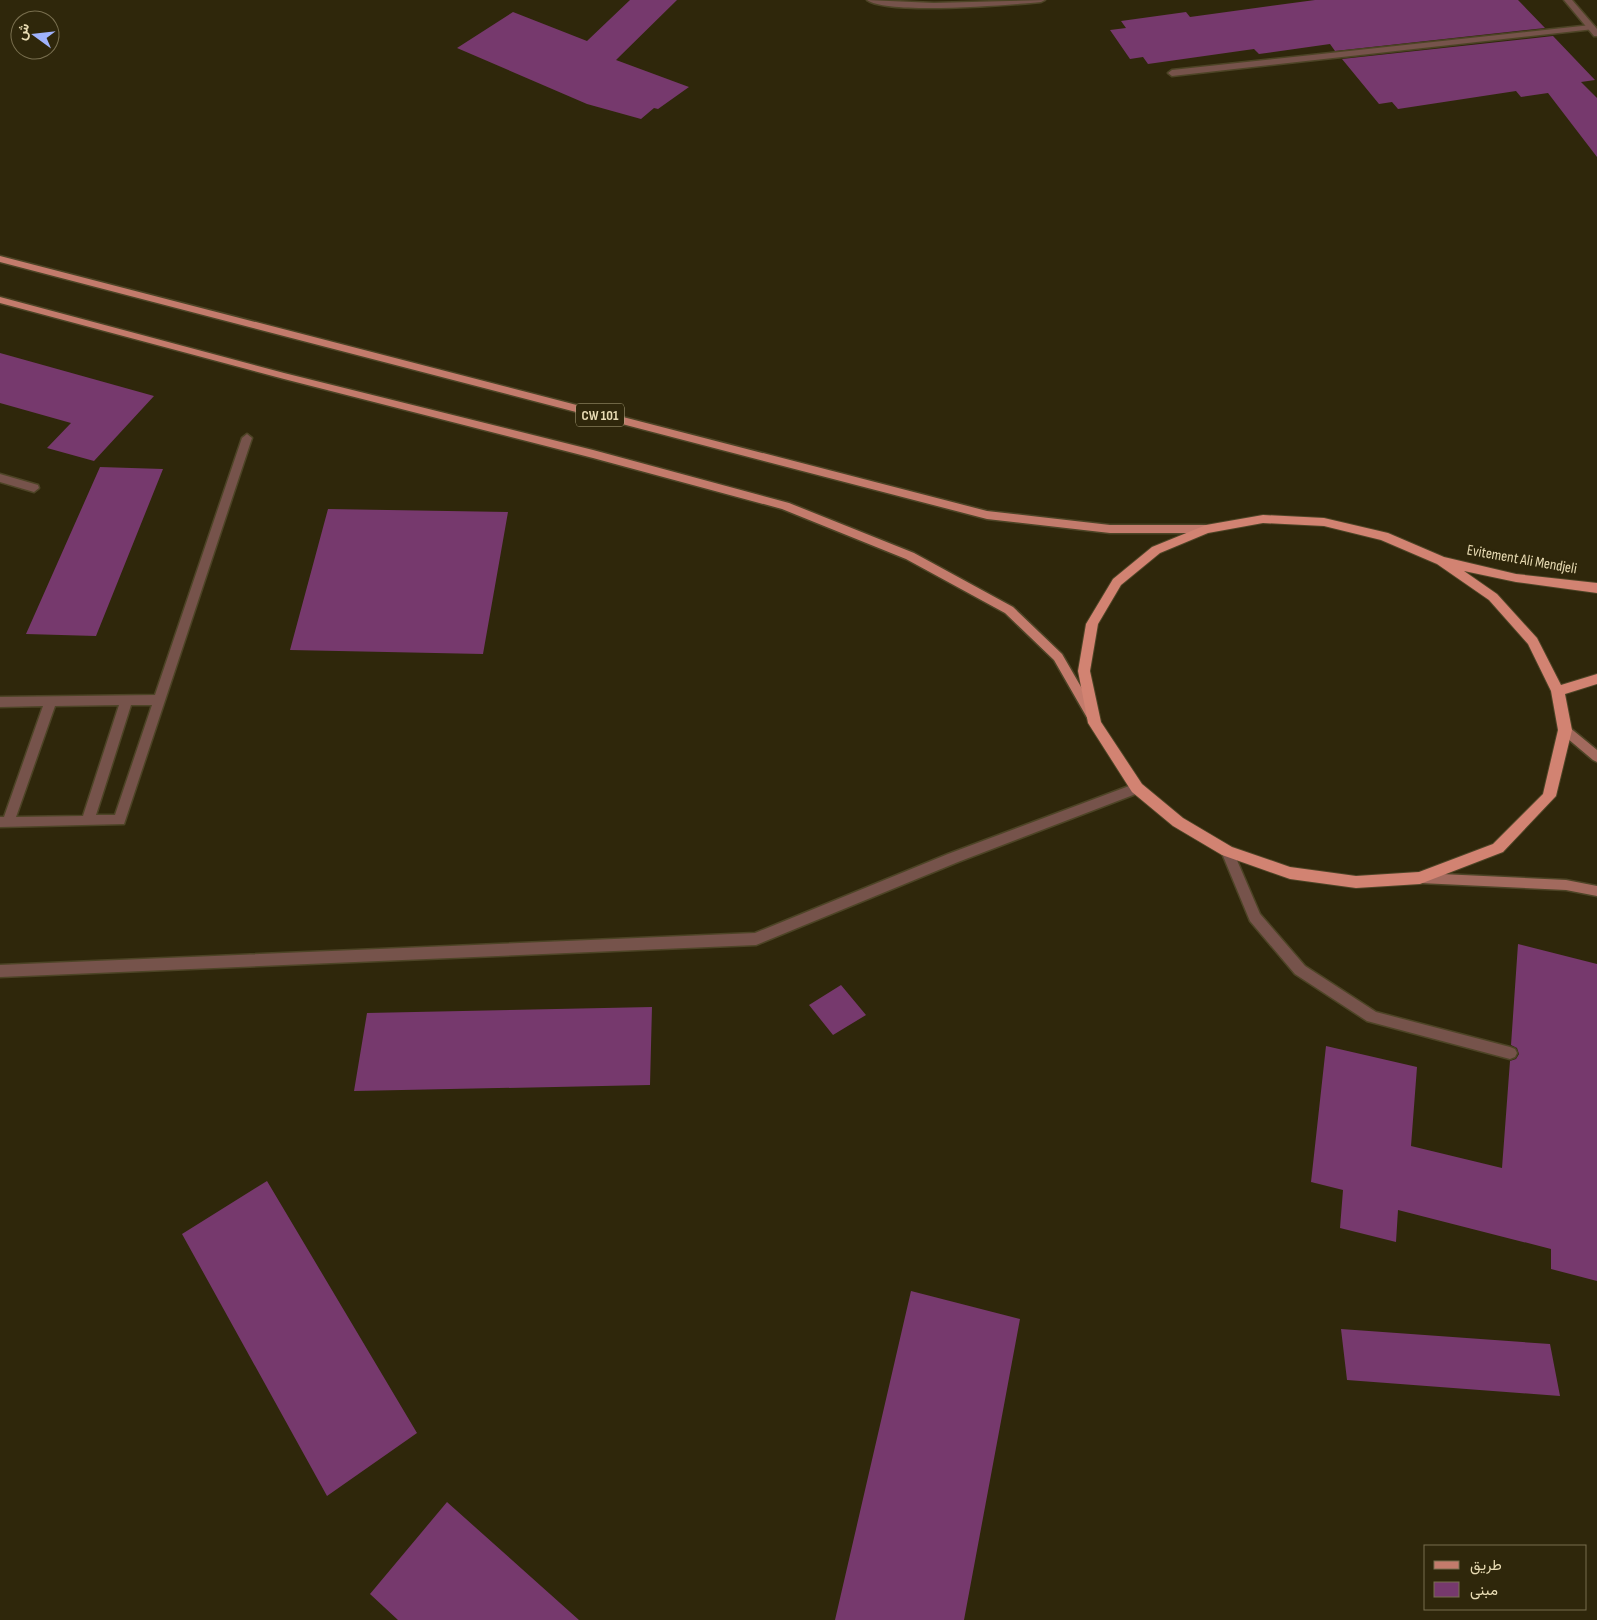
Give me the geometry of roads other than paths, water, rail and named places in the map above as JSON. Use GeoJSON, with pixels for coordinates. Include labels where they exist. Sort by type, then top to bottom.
{"type":"FeatureCollection","features":[{"type":"Feature","properties":{"kind":"highway"},"geometry":{"type":"LineString","coordinates":[[1263,519],[1324,522],[1384,536],[1441,561],[1493,597],[1533,641],[1558,691],[1565,730],[1549,796],[1498,848],[1420,878],[1356,882],[1290,873],[1228,851],[1178,822],[1137,788],[1095,723],[1084,672],[1092,624],[1116,582],[1156,550],[1206,529],[1263,519]]}},
{"type":"Feature","properties":{"kind":"highway","name":"Evitement Ali Mendjeli"},"geometry":{"type":"LineString","coordinates":[[1441,561],[1516,578],[1597,588]]}},
{"type":"Feature","properties":{"kind":"highway"},"geometry":{"type":"LineString","coordinates":[[1558,691],[1597,679]]}},
{"type":"Feature","properties":{"kind":"main road","name":"CW 101"},"geometry":{"type":"LineString","coordinates":[[0,259],[987,515],[1110,529],[1206,529]]}},
{"type":"Feature","properties":{"kind":"main road"},"geometry":{"type":"LineString","coordinates":[[0,300],[785,506],[910,556],[1009,610],[1058,657],[1095,723]]}},
{"type":"Feature","properties":{"kind":"main road"},"geometry":{"type":"LineString","coordinates":[[1565,730],[1597,757]]}},
{"type":"Feature","properties":{"kind":"main road"},"geometry":{"type":"LineString","coordinates":[[1420,878],[1566,885],[1597,891]]}},
{"type":"Feature","properties":{"kind":"street"},"geometry":{"type":"LineString","coordinates":[[871,0],[900,5],[971,4],[1041,0]]}},
{"type":"Feature","properties":{"kind":"street"},"geometry":{"type":"LineString","coordinates":[[1568,0],[1597,34]]}},
{"type":"Feature","properties":{"kind":"street"},"geometry":{"type":"LineString","coordinates":[[1172,73],[1591,27]]}},
{"type":"Feature","properties":{"kind":"street"},"geometry":{"type":"LineString","coordinates":[[50,701],[4,822],[120,820],[247,438]]}},
{"type":"Feature","properties":{"kind":"street"},"geometry":{"type":"LineString","coordinates":[[0,478],[34,488]]}},
{"type":"Feature","properties":{"kind":"street"},"geometry":{"type":"LineString","coordinates":[[88,820],[127,700]]}},
{"type":"Feature","properties":{"kind":"street"},"geometry":{"type":"LineString","coordinates":[[0,702],[160,700]]}},
{"type":"Feature","properties":{"kind":"street"},"geometry":{"type":"LineString","coordinates":[[0,971],[756,939],[953,858],[1137,788]]}},
{"type":"Feature","properties":{"kind":"street"},"geometry":{"type":"LineString","coordinates":[[1228,851],[1255,917],[1300,970],[1372,1016],[1510,1053]]}}]}
